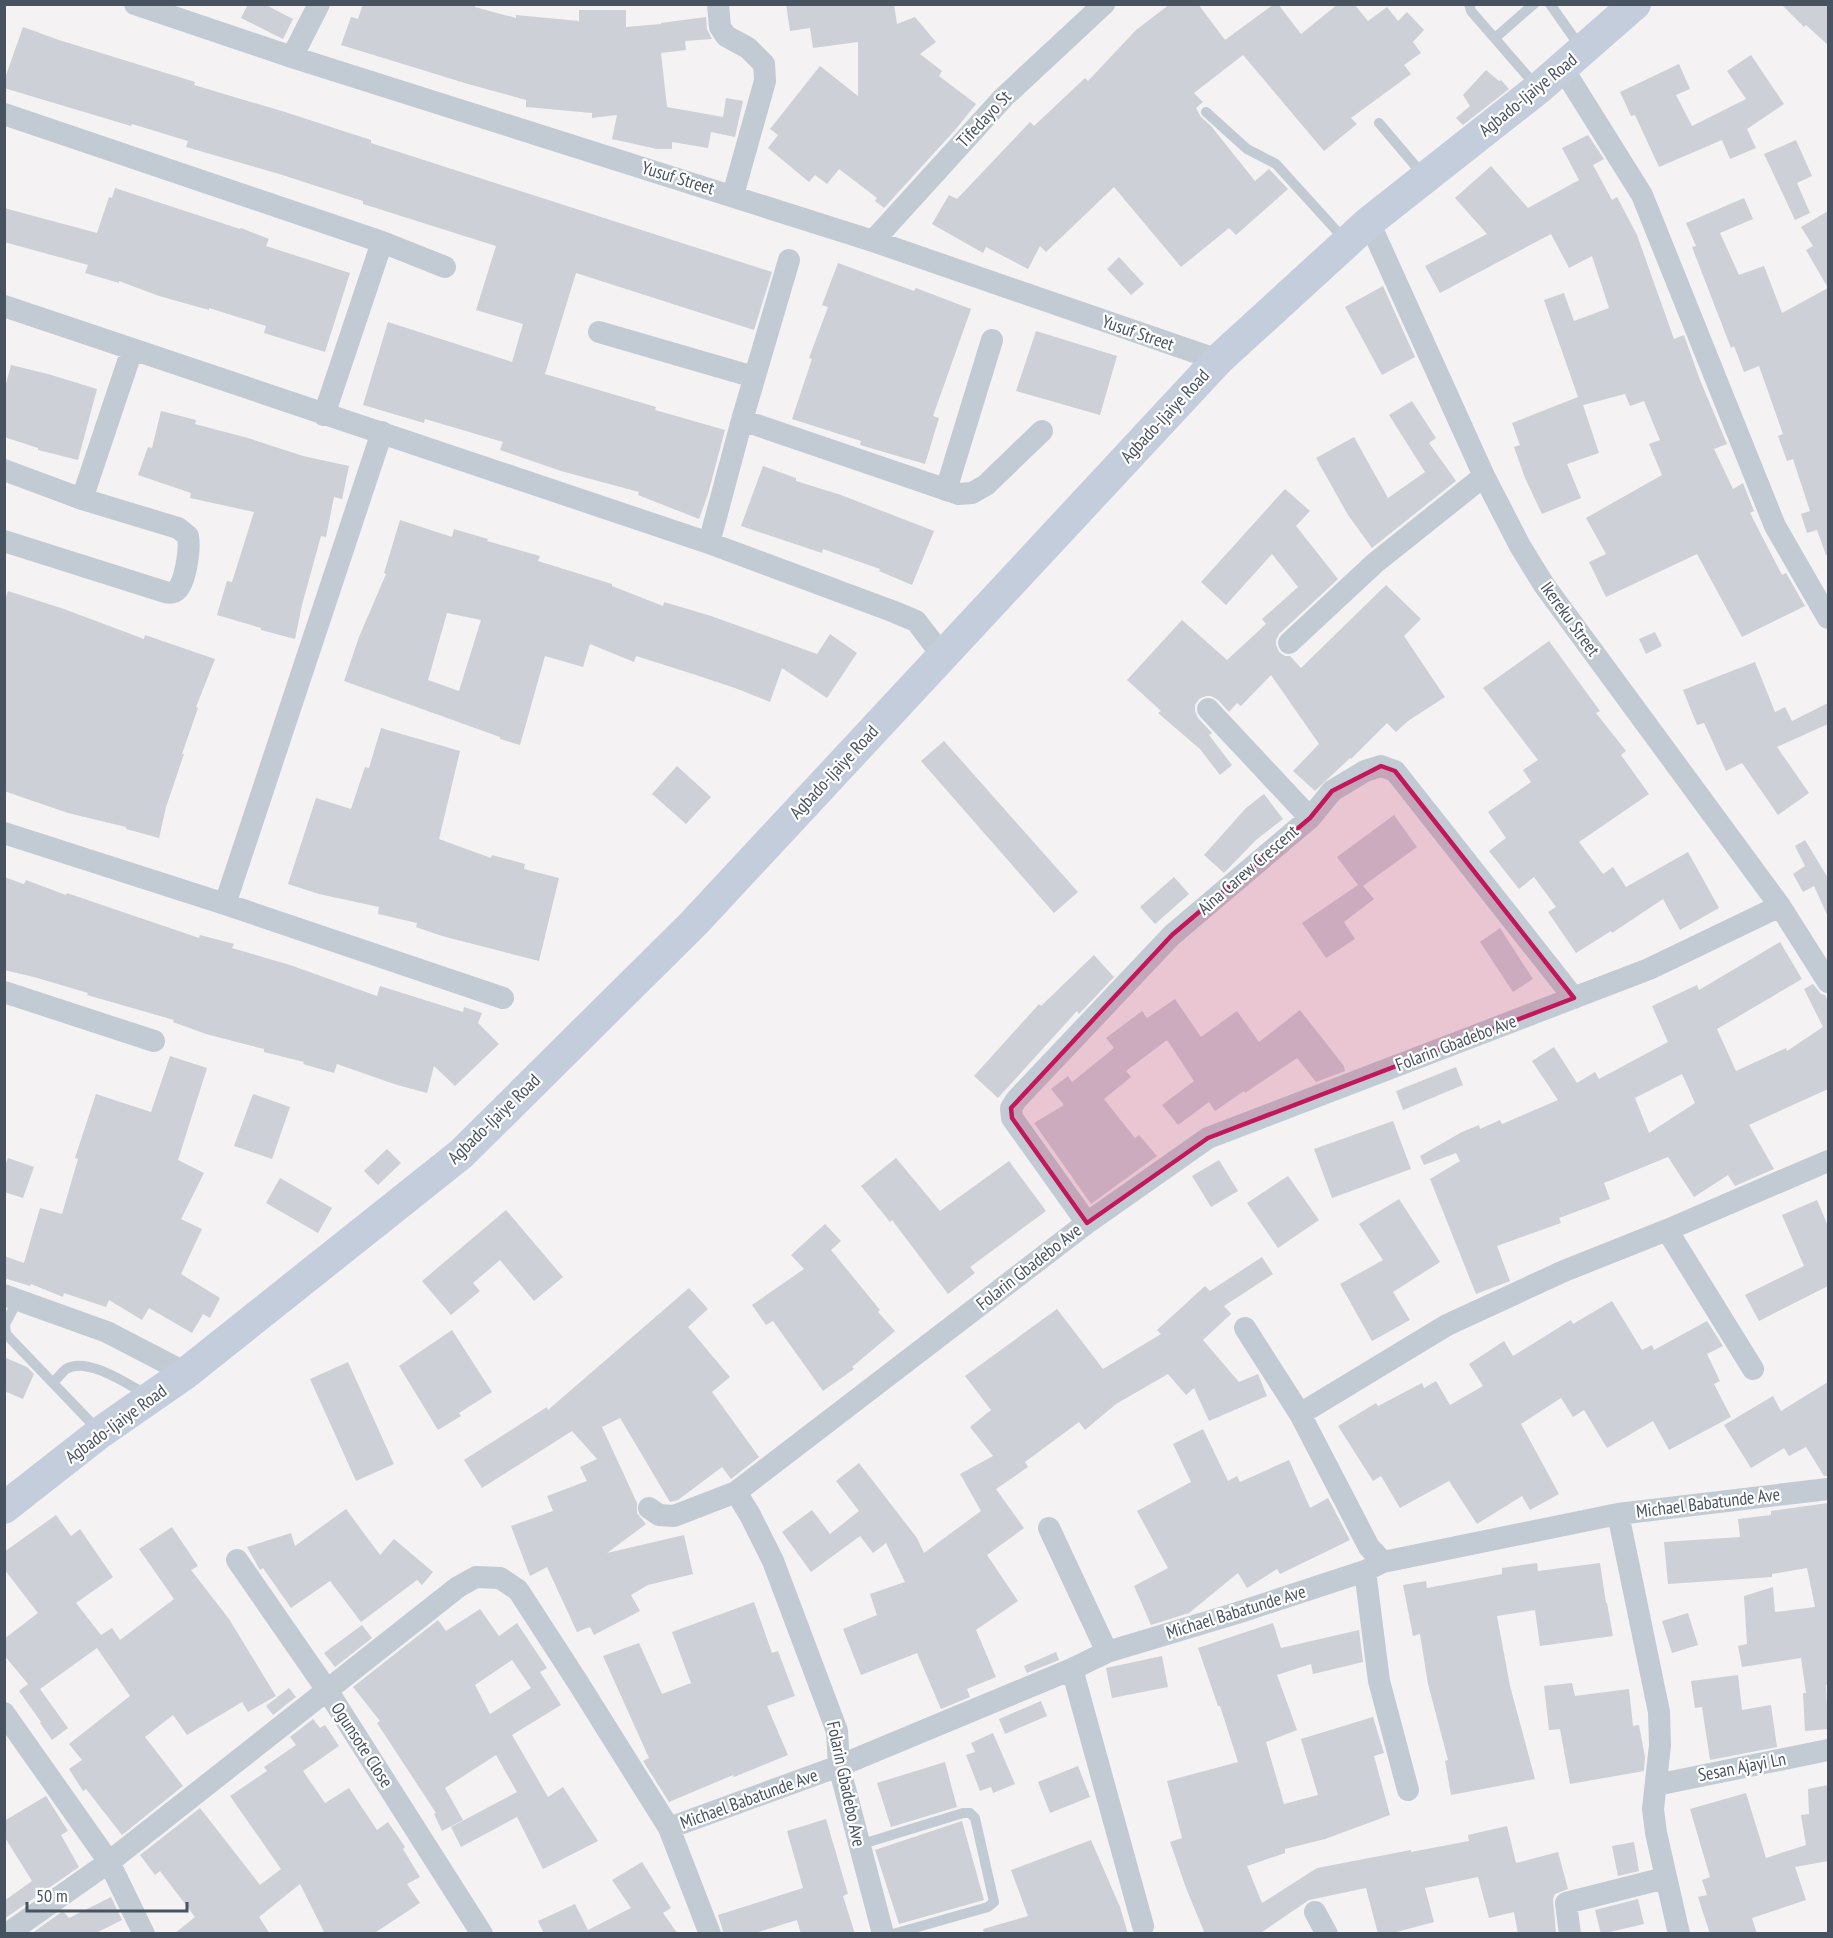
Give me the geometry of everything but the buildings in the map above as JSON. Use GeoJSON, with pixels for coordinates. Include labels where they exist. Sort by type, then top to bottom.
{"type":"FeatureCollection","features":[{"type":"Feature","properties":{"kind":"street","name":"Yusuf Street"},"geometry":{"type":"LineString","coordinates":[[135,4],[292,57],[873,241],[1218,360]]}},
{"type":"Feature","properties":{"kind":"street"},"geometry":{"type":"LineString","coordinates":[[292,57],[319,4]]}},
{"type":"Feature","properties":{"kind":"street"},"geometry":{"type":"LineString","coordinates":[[718,4],[720,27],[726,36],[748,48],[764,64],[765,81],[733,195]]}},
{"type":"Feature","properties":{"kind":"street","name":"Tifedayo St"},"geometry":{"type":"LineString","coordinates":[[873,241],[1003,98],[1104,4]]}},
{"type":"Feature","properties":{"kind":"street","name":"Agbado-Ijaiye Road"},"geometry":{"type":"LineString","coordinates":[[4,1508],[101,1432],[186,1373],[461,1154],[694,922],[1218,360],[1358,232],[1539,88],[1628,7]]}},
{"type":"Feature","properties":{"kind":"street"},"geometry":{"type":"LineString","coordinates":[[1573,59],[1642,195],[1775,526],[1828,618]]}},
{"type":"Feature","properties":{"kind":"street"},"geometry":{"type":"LineString","coordinates":[[4,114],[382,242],[445,267]]}},
{"type":"Feature","properties":{"kind":"street","name":"Ikereku Street"},"geometry":{"type":"LineString","coordinates":[[1358,232],[1520,546],[1544,585],[1780,906],[1828,982]]}},
{"type":"Feature","properties":{"kind":"street"},"geometry":{"type":"LineString","coordinates":[[324,415],[382,242]]}},
{"type":"Feature","properties":{"kind":"street"},"geometry":{"type":"LineString","coordinates":[[709,543],[754,377],[789,260]]}},
{"type":"Feature","properties":{"kind":"street"},"geometry":{"type":"LineString","coordinates":[[4,306],[709,543],[916,621],[942,655]]}},
{"type":"Feature","properties":{"kind":"street"},"geometry":{"type":"LineString","coordinates":[[599,332],[754,377]]}},
{"type":"Feature","properties":{"kind":"street"},"geometry":{"type":"LineString","coordinates":[[946,490],[992,340]]}},
{"type":"Feature","properties":{"kind":"street"},"geometry":{"type":"LineString","coordinates":[[82,499],[132,350]]}},
{"type":"Feature","properties":{"kind":"street"},"geometry":{"type":"LineString","coordinates":[[742,420],[959,494],[972,493],[986,485],[1042,431]]}},
{"type":"Feature","properties":{"kind":"street"},"geometry":{"type":"LineString","coordinates":[[225,904],[382,432]]}},
{"type":"Feature","properties":{"kind":"street"},"geometry":{"type":"LineString","coordinates":[[4,471],[82,499],[178,528],[188,536],[190,548],[181,587],[174,593],[4,541]]}},
{"type":"Feature","properties":{"kind":"street"},"geometry":{"type":"LineString","coordinates":[[1289,643],[1375,563],[1484,476]]}},
{"type":"Feature","properties":{"kind":"street"},"geometry":{"type":"LineString","coordinates":[[1208,709],[1310,818]]}},
{"type":"Feature","properties":{"kind":"street","name":"Aina Carew Crescent"},"geometry":{"type":"LineString","coordinates":[[1087,1223],[1012,1118],[1011,1108],[1172,935],[1310,818],[1332,791],[1365,771],[1381,766],[1395,771],[1574,998]]}},
{"type":"Feature","properties":{"kind":"street"},"geometry":{"type":"LineString","coordinates":[[4,833],[225,904],[503,998]]}},
{"type":"Feature","properties":{"kind":"street","name":"Folarin Gbadebo Ave"},"geometry":{"type":"LineString","coordinates":[[883,1934],[839,1766],[837,1731],[773,1561],[736,1492],[1087,1223],[1208,1138],[1649,969],[1780,906]]}},
{"type":"Feature","properties":{"kind":"street"},"geometry":{"type":"LineString","coordinates":[[4,992],[154,1041]]}},
{"type":"Feature","properties":{"kind":"street"},"geometry":{"type":"LineString","coordinates":[[1300,1414],[1447,1324],[1564,1271],[1828,1161]]}},
{"type":"Feature","properties":{"kind":"street"},"geometry":{"type":"LineString","coordinates":[[1667,1230],[1753,1370]]}},
{"type":"Feature","properties":{"kind":"street"},"geometry":{"type":"LineString","coordinates":[[11,1298],[107,1332],[186,1373]]}},
{"type":"Feature","properties":{"kind":"street"},"geometry":{"type":"LineString","coordinates":[[1245,1328],[1300,1414],[1369,1547],[1374,1566],[1379,1681],[1408,1791]]}},
{"type":"Feature","properties":{"kind":"street","name":"Michael Babatunde Ave"},"geometry":{"type":"LineString","coordinates":[[669,1828],[839,1766],[1072,1669],[1107,1652],[1374,1566],[1618,1514],[1828,1489]]}},
{"type":"Feature","properties":{"kind":"street"},"geometry":{"type":"LineString","coordinates":[[649,1508],[659,1515],[674,1516],[736,1492]]}},
{"type":"Feature","properties":{"kind":"street"},"geometry":{"type":"LineString","coordinates":[[1618,1514],[1659,1712],[1660,1745],[1653,1809],[1665,1878],[1679,1934]]}},
{"type":"Feature","properties":{"kind":"street"},"geometry":{"type":"LineString","coordinates":[[1049,1528],[1107,1652]]}},
{"type":"Feature","properties":{"kind":"street","name":"Ogunsote Close"},"geometry":{"type":"LineString","coordinates":[[237,1560],[327,1690],[482,1934]]}},
{"type":"Feature","properties":{"kind":"street"},"geometry":{"type":"LineString","coordinates":[[7,1934],[109,1862],[458,1587],[476,1577],[500,1578],[518,1590],[578,1681],[669,1828],[710,1934]]}},
{"type":"Feature","properties":{"kind":"street"},"geometry":{"type":"LineString","coordinates":[[1072,1669],[1143,1926]]}},
{"type":"Feature","properties":{"kind":"street"},"geometry":{"type":"LineString","coordinates":[[4,1713],[109,1862],[144,1934]]}},
{"type":"Feature","properties":{"kind":"street","name":"Sesan Ajayi Ln"},"geometry":{"type":"LineString","coordinates":[[1656,1785],[1828,1750]]}},
{"type":"Feature","properties":{"kind":"street"},"geometry":{"type":"LineString","coordinates":[[1570,1934],[1564,1905],[1566,1903],[1665,1878]]}},
{"type":"Feature","properties":{"kind":"street"},"geometry":{"type":"LineString","coordinates":[[1315,1912],[1327,1934]]}},
{"type":"Feature","properties":{"kind":"lane"},"geometry":{"type":"LineString","coordinates":[[1469,4],[1471,10],[1539,88]]}},
{"type":"Feature","properties":{"kind":"lane"},"geometry":{"type":"LineString","coordinates":[[1495,38],[1534,4]]}},
{"type":"Feature","properties":{"kind":"lane"},"geometry":{"type":"LineString","coordinates":[[1550,4],[1573,59]]}},
{"type":"Feature","properties":{"kind":"lane"},"geometry":{"type":"LineString","coordinates":[[1206,112],[1247,149],[1276,164],[1358,232]]}},
{"type":"Feature","properties":{"kind":"lane"},"geometry":{"type":"LineString","coordinates":[[1379,123],[1425,177]]}},
{"type":"Feature","properties":{"kind":"lane"},"geometry":{"type":"LineString","coordinates":[[11,1298],[5,1324],[6,1334],[101,1432]]}},
{"type":"Feature","properties":{"kind":"lane"},"geometry":{"type":"LineString","coordinates":[[53,1383],[66,1369],[75,1365],[84,1366],[99,1370],[152,1397]]}},
{"type":"Feature","properties":{"kind":"lane"},"geometry":{"type":"LineString","coordinates":[[859,1845],[963,1813],[970,1813],[975,1818],[994,1902],[988,1907],[893,1934]]}},
{"type":"Feature","properties":{"kind":"highlighted area"},"geometry":{"type":"Polygon","coordinates":[[[1381,766],[1395,771],[1574,998],[1208,1138],[1087,1223],[1012,1118],[1011,1108],[1172,935],[1310,818],[1332,791],[1381,766]]]}}]}
